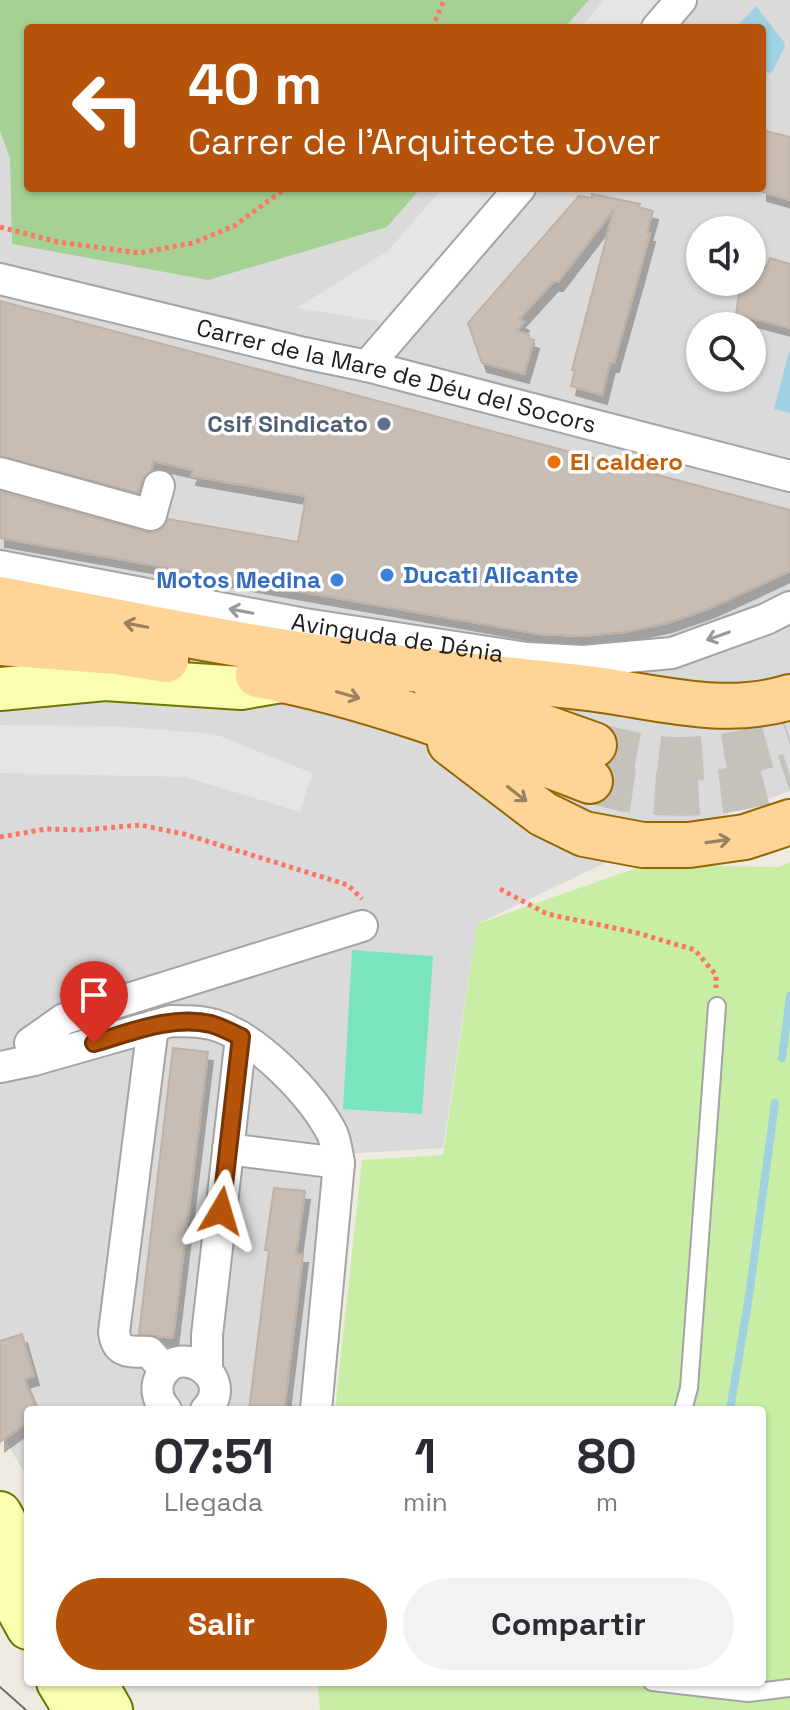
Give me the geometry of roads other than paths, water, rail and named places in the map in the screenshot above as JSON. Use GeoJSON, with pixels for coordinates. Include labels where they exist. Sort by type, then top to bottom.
{"type":"FeatureCollection","features":[{"type":"Feature","properties":{"kind":"main road","name":"Avinguda de Dénia"},"geometry":{"type":"LineString","coordinates":[[0,599],[351,662],[615,691],[665,701],[716,707],[749,706],[790,697]]}},
{"type":"Feature","properties":{"kind":"main road","name":"Avinguda de Dénia"},"geometry":{"type":"LineString","coordinates":[[0,643],[116,652],[287,680],[347,694],[473,736],[592,763],[432,687],[351,662]]}},
{"type":"Feature","properties":{"kind":"main road","name":"Avinguda de Dénia"},"geometry":{"type":"LineString","coordinates":[[0,689],[105,679],[241,688],[287,680]]}},
{"type":"Feature","properties":{"kind":"main road","name":"Avinguda de Dénia"},"geometry":{"type":"LineString","coordinates":[[409,714],[543,814],[584,834],[643,845],[689,845],[745,837],[790,822]]}},
{"type":"Feature","properties":{"kind":"main road"},"geometry":{"type":"LineString","coordinates":[[0,1513],[24,1558]]}},
{"type":"Feature","properties":{"kind":"main road"},"geometry":{"type":"LineString","coordinates":[[0,1577],[24,1621]]}},
{"type":"Feature","properties":{"kind":"main road"},"geometry":{"type":"LineString","coordinates":[[60,1686],[75,1710]]}},
{"type":"Feature","properties":{"kind":"main road"},"geometry":{"type":"LineString","coordinates":[[97,1686],[111,1710]]}},
{"type":"Feature","properties":{"kind":"street"},"geometry":{"type":"LineString","coordinates":[[660,24],[681,0]]}},
{"type":"Feature","properties":{"kind":"street"},"geometry":{"type":"LineString","coordinates":[[367,366],[517,192]]}},
{"type":"Feature","properties":{"kind":"street","name":"Carrer de la Mare de Déu del Socors"},"geometry":{"type":"LineString","coordinates":[[0,279],[367,366],[790,476]]}},
{"type":"Feature","properties":{"kind":"street"},"geometry":{"type":"LineString","coordinates":[[0,473],[151,515],[159,486]]}},
{"type":"Feature","properties":{"kind":"street","name":"Avinguda de Dénia"},"geometry":{"type":"LineString","coordinates":[[0,566],[305,624],[555,660],[583,661],[672,653],[766,619],[790,607]]}},
{"type":"Feature","properties":{"kind":"street"},"geometry":{"type":"LineString","coordinates":[[34,1060],[30,1043],[64,1019],[362,926]]}},
{"type":"Feature","properties":{"kind":"street"},"geometry":{"type":"LineString","coordinates":[[0,1067],[171,1021],[194,1021],[215,1025],[241,1037],[296,1084],[319,1112],[333,1136],[339,1163],[316,1406]]}},
{"type":"Feature","properties":{"kind":"street"},"geometry":{"type":"LineString","coordinates":[[153,1026],[114,1332],[115,1343],[123,1350],[149,1352],[165,1370]]}},
{"type":"Feature","properties":{"kind":"street"},"geometry":{"type":"LineString","coordinates":[[207,1370],[207,1335],[241,1037]]}},
{"type":"Feature","properties":{"kind":"street"},"geometry":{"type":"LineString","coordinates":[[228,1149],[339,1163]]}},
{"type":"Feature","properties":{"kind":"street"},"geometry":{"type":"LineString","coordinates":[[164,1406],[158,1397],[160,1378],[165,1370],[182,1361],[195,1362],[212,1378],[214,1397],[208,1406]]}},
{"type":"Feature","properties":{"kind":"lane"},"geometry":{"type":"LineString","coordinates":[[684,1406],[689,1388],[717,1006]]}},
{"type":"Feature","properties":{"kind":"lane"},"geometry":{"type":"LineString","coordinates":[[687,1686],[748,1693],[790,1688]]}},
{"type":"Feature","properties":{"kind":"water"},"geometry":{"type":"Polygon","coordinates":[[[756,6],[784,42],[773,71],[766,72],[766,24],[739,24],[756,6]]]}},
{"type":"Feature","properties":{"kind":"water"},"geometry":{"type":"Polygon","coordinates":[[[790,352],[790,413],[774,409],[790,352]]]}},
{"type":"Feature","properties":{"kind":"waterway"},"geometry":{"type":"LineString","coordinates":[[782,1058],[790,996]]}},
{"type":"Feature","properties":{"kind":"waterway"},"geometry":{"type":"LineString","coordinates":[[731,1406],[775,1103]]}},
{"type":"Feature","properties":{"kind":"tunnel"},"geometry":{"type":"LineString","coordinates":[[594,745],[654,757],[689,759],[733,754],[790,739]]}},
{"type":"Feature","properties":{"kind":"tunnel"},"geometry":{"type":"LineString","coordinates":[[590,781],[633,791],[693,793],[752,786],[790,775]]}},
{"type":"Feature","properties":{"kind":"tram line"},"geometry":{"type":"LineString","coordinates":[[0,1687],[26,1710]]}},
{"type":"Feature","properties":{"kind":"place","name":"Csif Sindicato"},"geometry":{"type":"Point","coordinates":[384,424]}},
{"type":"Feature","properties":{"kind":"place","name":"El caldero"},"geometry":{"type":"Point","coordinates":[554,462]}},
{"type":"Feature","properties":{"kind":"place","name":"Ducati Alicante"},"geometry":{"type":"Point","coordinates":[387,575]}},
{"type":"Feature","properties":{"kind":"place","name":"Motos Medina"},"geometry":{"type":"Point","coordinates":[337,580]}}]}
